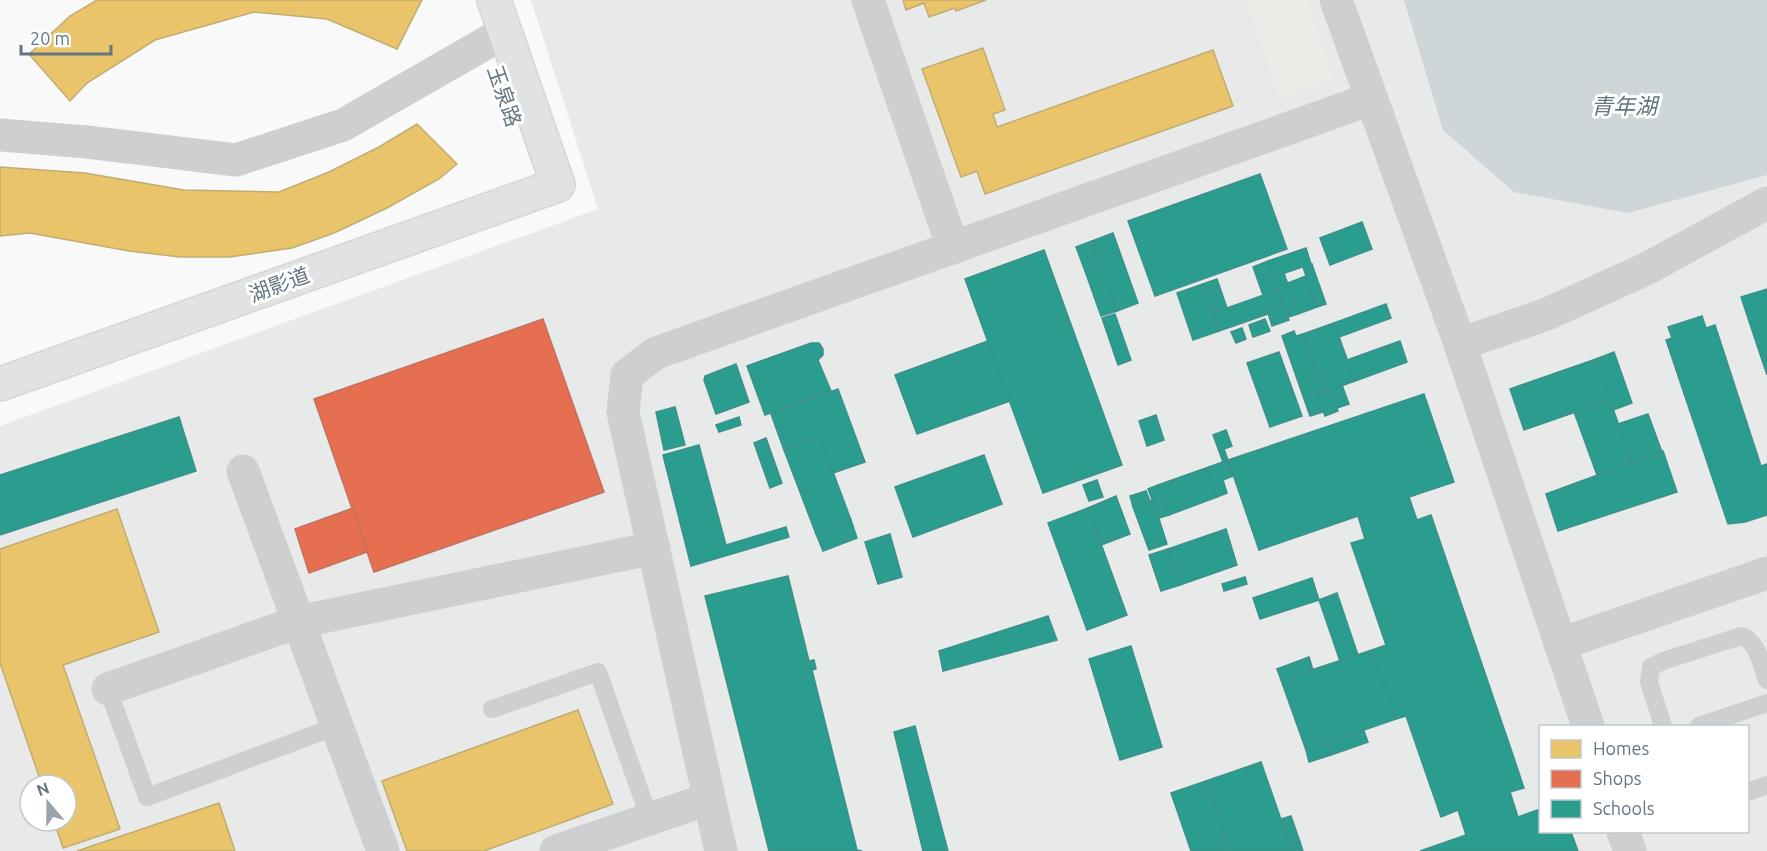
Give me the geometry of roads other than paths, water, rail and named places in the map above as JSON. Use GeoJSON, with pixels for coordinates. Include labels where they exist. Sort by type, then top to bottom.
{"type":"FeatureCollection","features":[{"type":"Feature","properties":{"kind":"street","name":"玉泉路"},"geometry":{"type":"LineString","coordinates":[[473,0],[496,38],[548,189]]}},
{"type":"Feature","properties":{"kind":"street","name":"玉泉路"},"geometry":{"type":"LineString","coordinates":[[494,0],[496,38]]}},
{"type":"Feature","properties":{"kind":"street"},"geometry":{"type":"LineString","coordinates":[[868,0],[953,248]]}},
{"type":"Feature","properties":{"kind":"street"},"geometry":{"type":"LineString","coordinates":[[1336,0],[1460,344],[1588,725]]}},
{"type":"Feature","properties":{"kind":"street"},"geometry":{"type":"LineString","coordinates":[[0,135],[87,142],[236,160],[343,125],[496,38]]}},
{"type":"Feature","properties":{"kind":"street"},"geometry":{"type":"LineString","coordinates":[[721,851],[623,412],[627,375],[656,353],[1371,99]]}},
{"type":"Feature","properties":{"kind":"street","name":"湖影道"},"geometry":{"type":"LineString","coordinates":[[0,384],[548,189]]}},
{"type":"Feature","properties":{"kind":"street"},"geometry":{"type":"LineString","coordinates":[[1460,344],[1547,314],[1646,269],[1767,203]]}},
{"type":"Feature","properties":{"kind":"street"},"geometry":{"type":"LineString","coordinates":[[243,471],[383,851]]}},
{"type":"Feature","properties":{"kind":"street"},"geometry":{"type":"LineString","coordinates":[[108,689],[298,622],[654,548]]}},
{"type":"Feature","properties":{"kind":"street"},"geometry":{"type":"LineString","coordinates":[[1560,644],[1767,573]]}},
{"type":"Feature","properties":{"kind":"street"},"geometry":{"type":"LineString","coordinates":[[556,851],[708,799]]}},
{"type":"Feature","properties":{"kind":"street"},"geometry":{"type":"LineString","coordinates":[[1624,833],[1630,851]]}},
{"type":"Feature","properties":{"kind":"lane"},"geometry":{"type":"LineString","coordinates":[[1663,725],[1649,682],[1651,667],[1663,661],[1741,636],[1749,639],[1754,645],[1767,680]]}},
{"type":"Feature","properties":{"kind":"lane"},"geometry":{"type":"LineString","coordinates":[[492,709],[598,672],[650,820]]}},
{"type":"Feature","properties":{"kind":"lane"},"geometry":{"type":"LineString","coordinates":[[108,689],[147,797],[337,726]]}},
{"type":"Feature","properties":{"kind":"lane"},"geometry":{"type":"LineString","coordinates":[[1702,725],[1767,704]]}},
{"type":"Feature","properties":{"kind":"lane"},"geometry":{"type":"LineString","coordinates":[[1749,792],[1767,785]]}},
{"type":"Feature","properties":{"kind":"water","name":"青年湖"},"geometry":{"type":"Polygon","coordinates":[[[1404,0],[1767,0],[1767,175],[1628,213],[1514,192],[1443,130],[1404,0]]]}}]}
